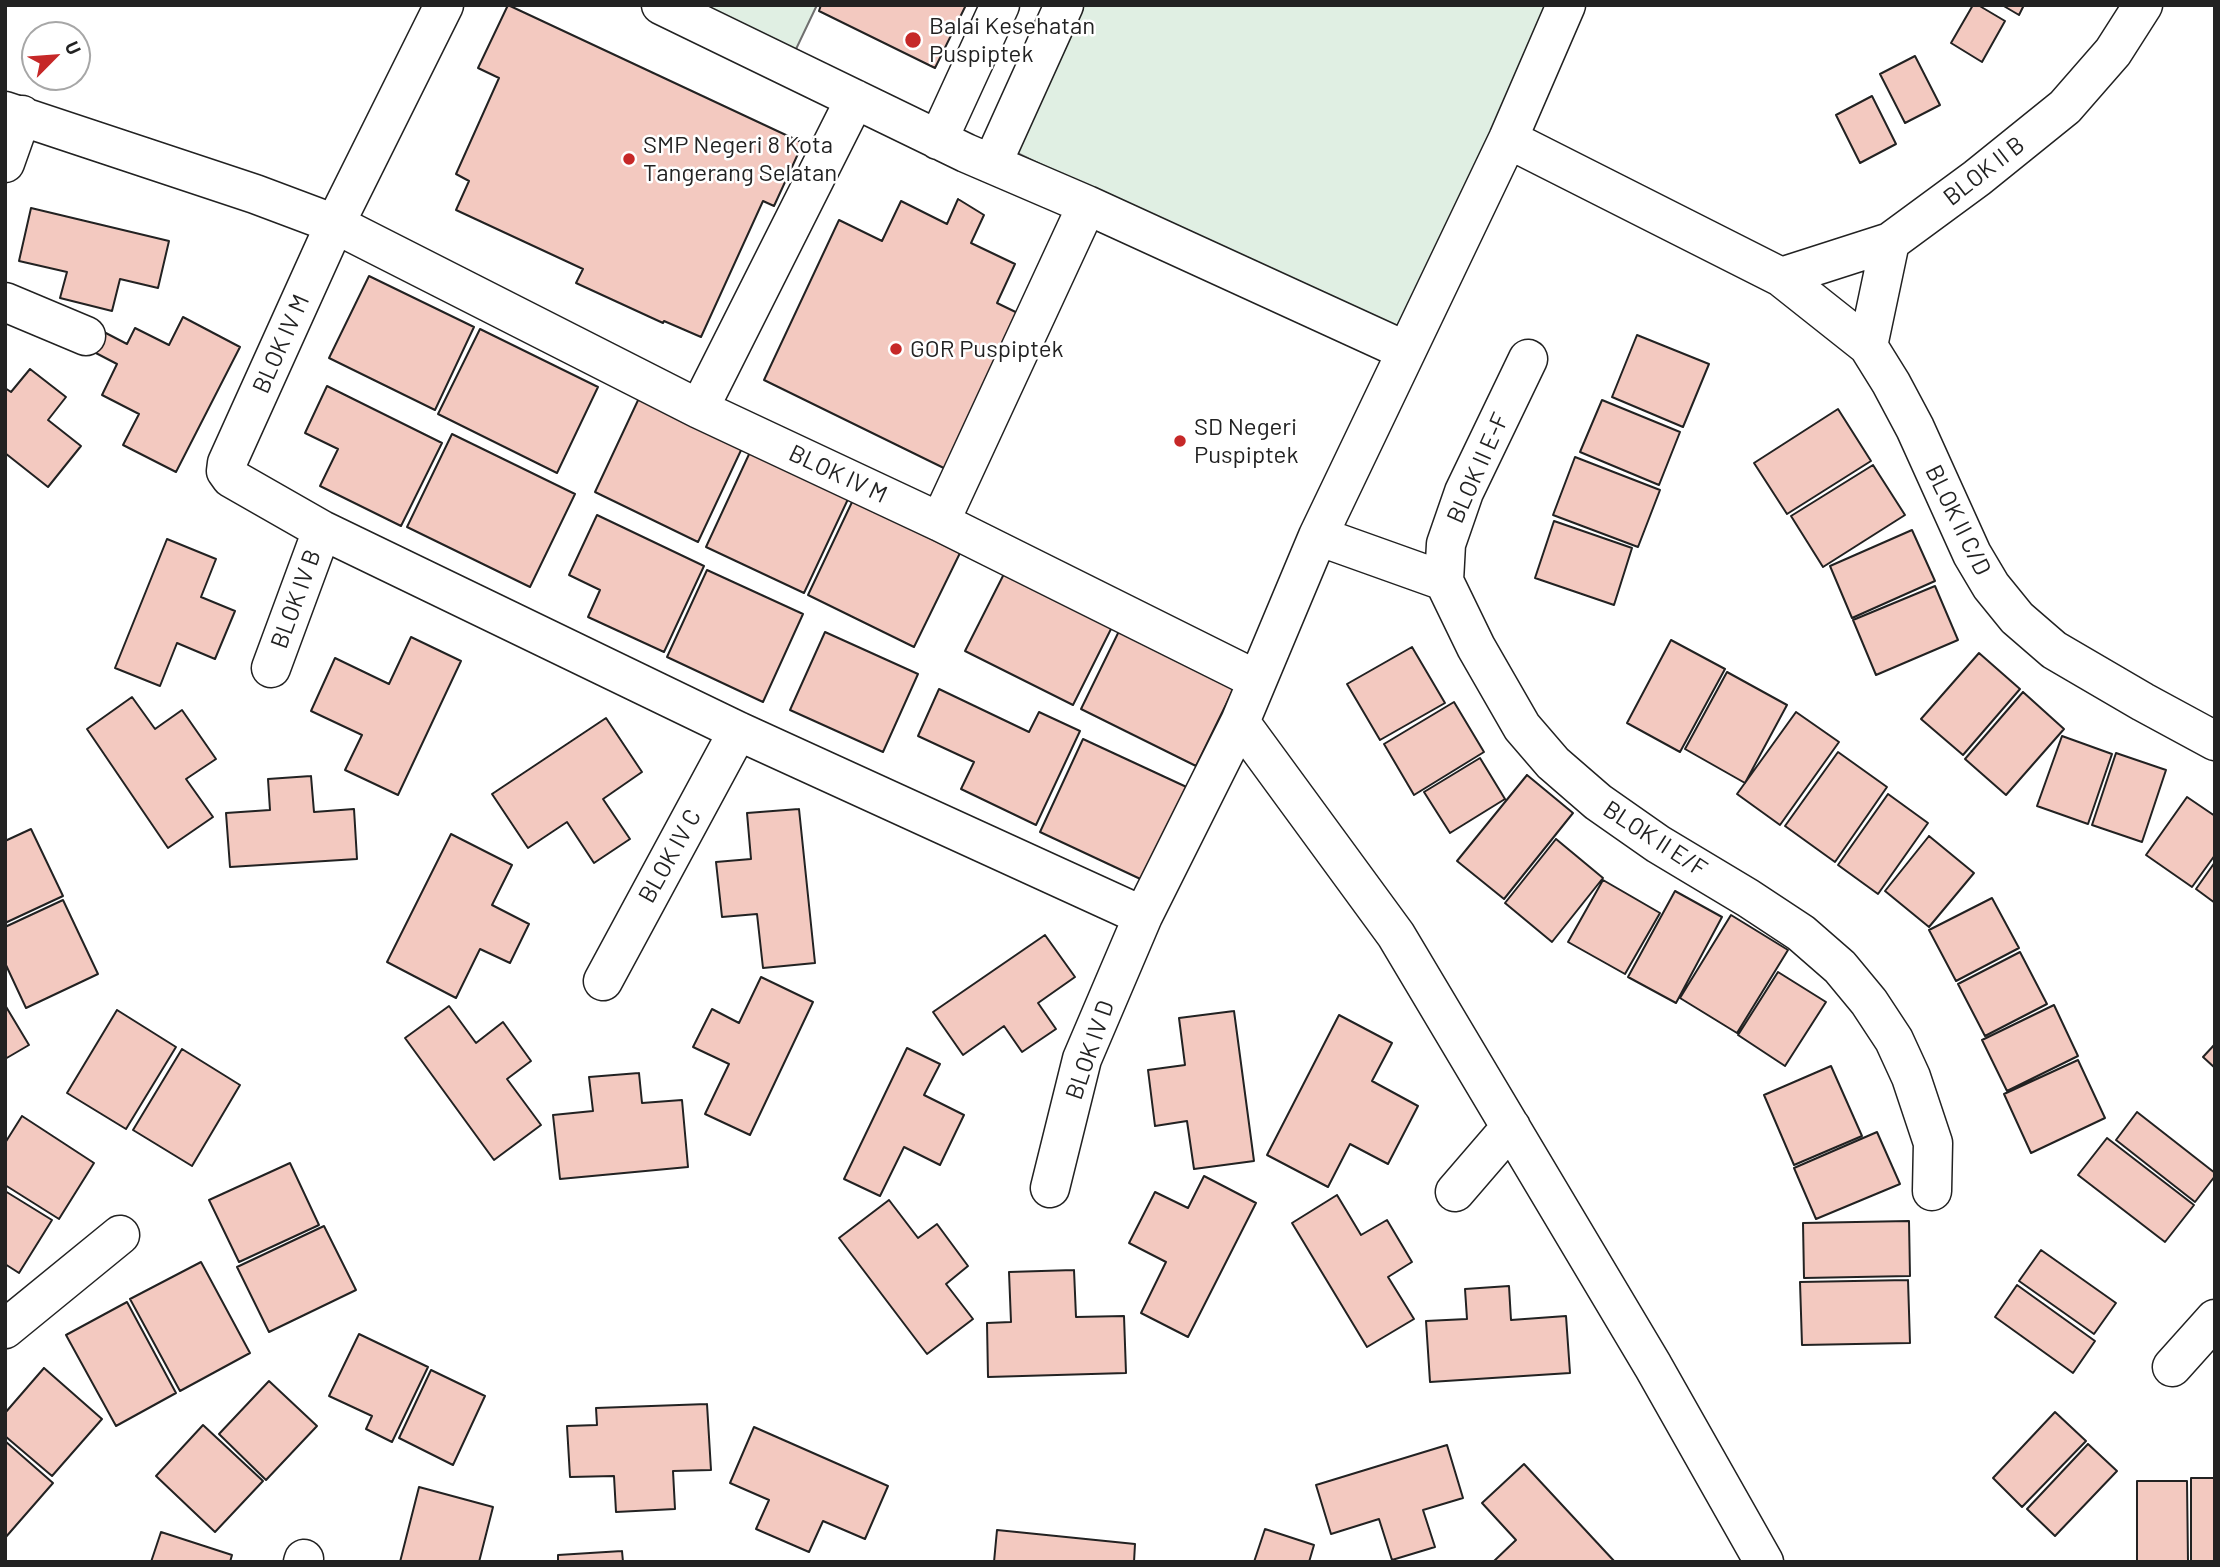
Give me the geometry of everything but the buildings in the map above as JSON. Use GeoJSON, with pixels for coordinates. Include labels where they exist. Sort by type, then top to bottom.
{"type":"FeatureCollection","features":[{"type":"Feature","properties":{"kind":"street"},"geometry":{"type":"LineString","coordinates":[[5,163],[14,113],[255,194],[335,224],[444,5]]}},
{"type":"Feature","properties":{"kind":"street"},"geometry":{"type":"LineString","coordinates":[[661,5],[938,140],[1406,351]]}},
{"type":"Feature","properties":{"kind":"street"},"geometry":{"type":"LineString","coordinates":[[938,140],[1000,5]]}},
{"type":"Feature","properties":{"kind":"street"},"geometry":{"type":"LineString","coordinates":[[992,164],[1064,5]]}},
{"type":"Feature","properties":{"kind":"street","name":"BLOK IV D"},"geometry":{"type":"LineString","coordinates":[[1050,1188],[1082,1059],[1143,916],[1240,722],[1318,536],[1508,139],[1566,5]]}},
{"type":"Feature","properties":{"kind":"street","name":"BLOK II B"},"geometry":{"type":"LineString","coordinates":[[1781,277],[1890,242],[1977,178],[2065,107],[2113,52],[2143,5]]}},
{"type":"Feature","properties":{"kind":"street"},"geometry":{"type":"LineString","coordinates":[[699,409],[855,99]]}},
{"type":"Feature","properties":{"kind":"street","name":"BLOK II C/D"},"geometry":{"type":"LineString","coordinates":[[1508,139],[1781,277],[1868,346],[1915,428],[1972,554],[1991,586],[2017,618],[2054,650],[2215,741]]}},
{"type":"Feature","properties":{"kind":"street"},"geometry":{"type":"LineString","coordinates":[[940,522],[1087,205]]}},
{"type":"Feature","properties":{"kind":"street","name":"BLOK IV M"},"geometry":{"type":"LineString","coordinates":[[1143,916],[738,731],[322,530],[231,478],[226,471],[227,463],[335,224],[699,409],[940,522],[1257,680]]}},
{"type":"Feature","properties":{"kind":"street"},"geometry":{"type":"LineString","coordinates":[[1868,346],[1890,242]]}},
{"type":"Feature","properties":{"kind":"street"},"geometry":{"type":"LineString","coordinates":[[5,302],[86,336]]}},
{"type":"Feature","properties":{"kind":"street","name":"BLOK II E-F"},"geometry":{"type":"LineString","coordinates":[[1444,581],[1446,544],[1464,492],[1528,359]]}},
{"type":"Feature","properties":{"kind":"street","name":"BLOK IV B"},"geometry":{"type":"LineString","coordinates":[[271,668],[322,530]]}},
{"type":"Feature","properties":{"kind":"street"},"geometry":{"type":"LineString","coordinates":[[1318,536],[1444,581]]}},
{"type":"Feature","properties":{"kind":"street","name":"BLOK II E/F"},"geometry":{"type":"LineString","coordinates":[[1444,581],[1476,647],[1522,727],[1553,763],[1598,802],[1658,844],[1801,933],[1840,967],[1869,1002],[1894,1040],[1911,1077],[1933,1143],[1932,1191]]}},
{"type":"Feature","properties":{"kind":"street"},"geometry":{"type":"LineString","coordinates":[[1240,722],[1396,935],[1653,1366],[1764,1562]]}},
{"type":"Feature","properties":{"kind":"street","name":"BLOK IV C"},"geometry":{"type":"LineString","coordinates":[[603,981],[738,731]]}},
{"type":"Feature","properties":{"kind":"street"},"geometry":{"type":"LineString","coordinates":[[1455,1192],[1511,1127]]}},
{"type":"Feature","properties":{"kind":"street"},"geometry":{"type":"LineString","coordinates":[[5,1329],[120,1235]]}},
{"type":"Feature","properties":{"kind":"street"},"geometry":{"type":"LineString","coordinates":[[2172,1367],[2215,1319]]}},
{"type":"Feature","properties":{"kind":"green space"},"geometry":{"type":"Polygon","coordinates":[[[660,5],[817,5],[787,68],[660,5]]]}},
{"type":"Feature","properties":{"kind":"green space"},"geometry":{"type":"Polygon","coordinates":[[[1078,5],[1556,5],[1397,338],[1009,149],[1078,5]]]}},
{"type":"Feature","properties":{"kind":"place","name":"Balai Kesehatan Puspiptek"},"geometry":{"type":"Point","coordinates":[913,40]}},
{"type":"Feature","properties":{"kind":"place","name":"SMP Negeri 8 Kota Tangerang Selatan"},"geometry":{"type":"Point","coordinates":[629,159]}},
{"type":"Feature","properties":{"kind":"place","name":"GOR Puspiptek"},"geometry":{"type":"Point","coordinates":[896,349]}},
{"type":"Feature","properties":{"kind":"place","name":"SD Negeri Puspiptek"},"geometry":{"type":"Point","coordinates":[1180,441]}}]}
